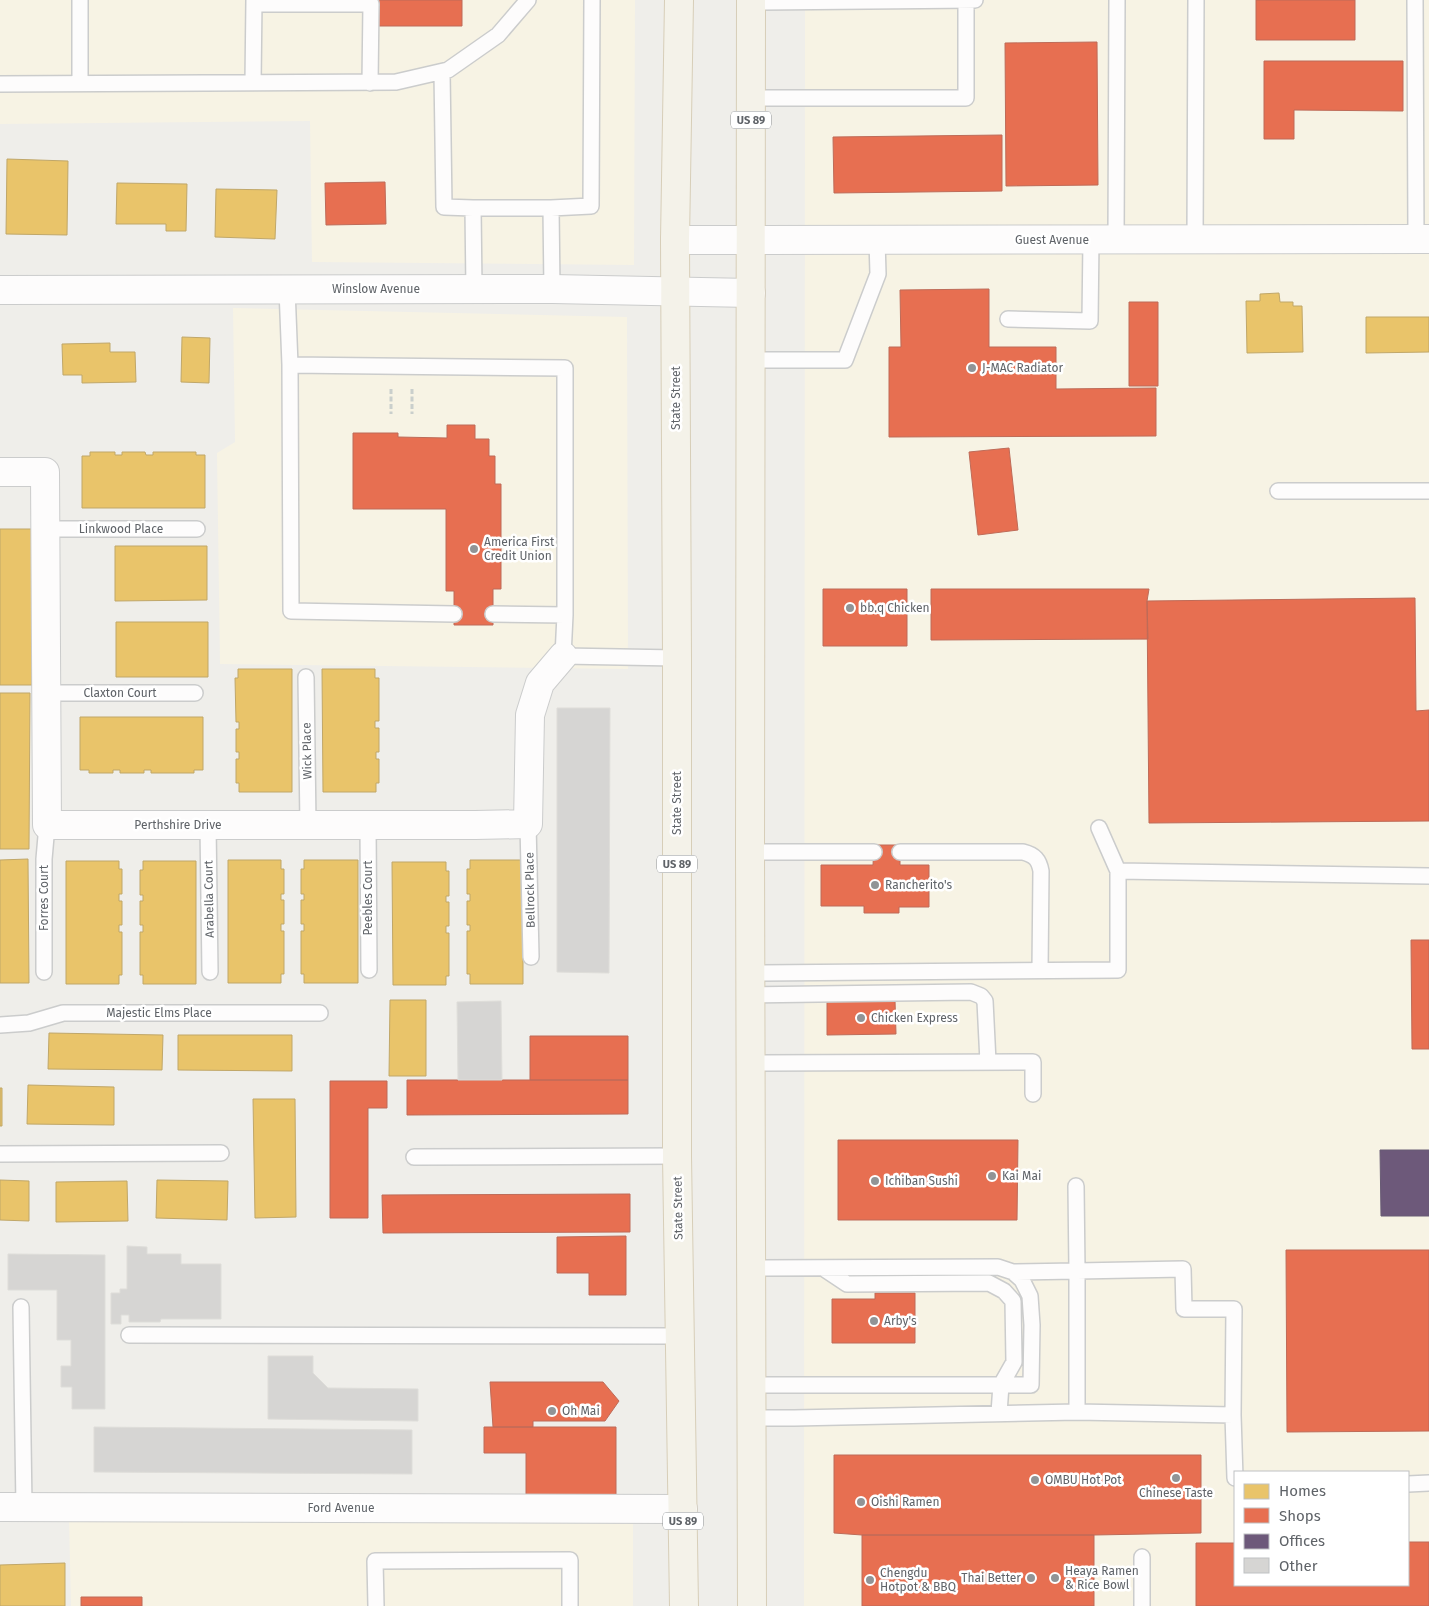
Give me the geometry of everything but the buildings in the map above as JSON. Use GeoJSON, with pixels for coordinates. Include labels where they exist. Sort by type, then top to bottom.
{"type":"FeatureCollection","features":[{"type":"Feature","properties":{"kind":"main road","name":"State Street"},"geometry":{"type":"LineString","coordinates":[[679,0],[675,240],[677,1156],[684,1606]]}},
{"type":"Feature","properties":{"kind":"main road","name":"US 89"},"geometry":{"type":"LineString","coordinates":[[751,1],[750,852],[752,1606]]}},
{"type":"Feature","properties":{"kind":"street","name":"Guest Avenue"},"geometry":{"type":"LineString","coordinates":[[675,240],[1422,239]]}},
{"type":"Feature","properties":{"kind":"street","name":"Winslow Avenue"},"geometry":{"type":"LineString","coordinates":[[0,290],[552,289],[675,293],[751,293]]}},
{"type":"Feature","properties":{"kind":"street"},"geometry":{"type":"LineString","coordinates":[[0,472],[45,472],[47,825]]}},
{"type":"Feature","properties":{"kind":"street"},"geometry":{"type":"LineString","coordinates":[[528,824],[530,714],[540,684],[563,656]]}},
{"type":"Feature","properties":{"kind":"street","name":"Perthshire Drive"},"geometry":{"type":"LineString","coordinates":[[47,825],[528,824]]}},
{"type":"Feature","properties":{"kind":"street","name":"Ford Avenue"},"geometry":{"type":"LineString","coordinates":[[12,1507],[683,1509]]}},
{"type":"Feature","properties":{"kind":"lane"},"geometry":{"type":"LineString","coordinates":[[80,0],[80,83]]}},
{"type":"Feature","properties":{"kind":"lane"},"geometry":{"type":"LineString","coordinates":[[0,84],[396,82],[448,70],[498,35],[528,0]]}},
{"type":"Feature","properties":{"kind":"lane"},"geometry":{"type":"LineString","coordinates":[[442,72],[444,207],[551,208],[592,206],[592,0]]}},
{"type":"Feature","properties":{"kind":"lane"},"geometry":{"type":"LineString","coordinates":[[751,98],[966,98],[966,0]]}},
{"type":"Feature","properties":{"kind":"lane"},"geometry":{"type":"LineString","coordinates":[[751,1],[975,0]]}},
{"type":"Feature","properties":{"kind":"lane"},"geometry":{"type":"LineString","coordinates":[[1008,319],[1090,321],[1103,240],[1117,0]]}},
{"type":"Feature","properties":{"kind":"lane"},"geometry":{"type":"LineString","coordinates":[[1195,240],[1196,0]]}},
{"type":"Feature","properties":{"kind":"lane"},"geometry":{"type":"LineString","coordinates":[[1415,0],[1422,239]]}},
{"type":"Feature","properties":{"kind":"lane"},"geometry":{"type":"LineString","coordinates":[[253,83],[254,2],[370,4],[370,83]]}},
{"type":"Feature","properties":{"kind":"lane"},"geometry":{"type":"LineString","coordinates":[[473,208],[474,289]]}},
{"type":"Feature","properties":{"kind":"lane"},"geometry":{"type":"LineString","coordinates":[[551,208],[552,289]]}},
{"type":"Feature","properties":{"kind":"lane"},"geometry":{"type":"LineString","coordinates":[[751,360],[845,360],[878,274],[877,240]]}},
{"type":"Feature","properties":{"kind":"lane"},"geometry":{"type":"LineString","coordinates":[[287,289],[290,365],[291,611],[454,614]]}},
{"type":"Feature","properties":{"kind":"lane"},"geometry":{"type":"LineString","coordinates":[[290,365],[565,368],[565,615],[563,656],[677,658]]}},
{"type":"Feature","properties":{"kind":"lane"},"geometry":{"type":"LineString","coordinates":[[1278,491],[1429,491]]}},
{"type":"Feature","properties":{"kind":"lane","name":"Linkwood Place"},"geometry":{"type":"LineString","coordinates":[[45,529],[197,529]]}},
{"type":"Feature","properties":{"kind":"lane"},"geometry":{"type":"LineString","coordinates":[[493,614],[565,615]]}},
{"type":"Feature","properties":{"kind":"lane","name":"Wick Place"},"geometry":{"type":"LineString","coordinates":[[306,677],[308,825]]}},
{"type":"Feature","properties":{"kind":"lane","name":"Claxton Court"},"geometry":{"type":"LineString","coordinates":[[46,693],[195,693]]}},
{"type":"Feature","properties":{"kind":"lane","name":"Bellrock Place"},"geometry":{"type":"LineString","coordinates":[[528,824],[531,957]]}},
{"type":"Feature","properties":{"kind":"lane","name":"Forres Court"},"geometry":{"type":"LineString","coordinates":[[44,972],[44,859],[47,825]]}},
{"type":"Feature","properties":{"kind":"lane","name":"Arabella Court"},"geometry":{"type":"LineString","coordinates":[[208,825],[210,972]]}},
{"type":"Feature","properties":{"kind":"lane","name":"Peebles Court"},"geometry":{"type":"LineString","coordinates":[[368,825],[369,970]]}},
{"type":"Feature","properties":{"kind":"lane"},"geometry":{"type":"LineString","coordinates":[[751,984],[1040,970],[1118,970],[1118,872],[1099,828]]}},
{"type":"Feature","properties":{"kind":"lane"},"geometry":{"type":"LineString","coordinates":[[750,852],[874,852]]}},
{"type":"Feature","properties":{"kind":"lane"},"geometry":{"type":"LineString","coordinates":[[900,852],[1023,852],[1032,854],[1040,862],[1041,872],[1040,970]]}},
{"type":"Feature","properties":{"kind":"lane"},"geometry":{"type":"LineString","coordinates":[[1118,872],[1429,876]]}},
{"type":"Feature","properties":{"kind":"lane"},"geometry":{"type":"LineString","coordinates":[[751,984],[971,992],[981,996],[985,1001],[988,1062]]}},
{"type":"Feature","properties":{"kind":"lane","name":"Majestic Elms Place"},"geometry":{"type":"LineString","coordinates":[[0,1025],[29,1023],[63,1013],[320,1013]]}},
{"type":"Feature","properties":{"kind":"lane"},"geometry":{"type":"LineString","coordinates":[[751,1063],[1033,1062],[1033,1094]]}},
{"type":"Feature","properties":{"kind":"lane"},"geometry":{"type":"LineString","coordinates":[[0,1154],[220,1153]]}},
{"type":"Feature","properties":{"kind":"lane"},"geometry":{"type":"LineString","coordinates":[[414,1157],[677,1156]]}},
{"type":"Feature","properties":{"kind":"lane"},"geometry":{"type":"LineString","coordinates":[[1076,1186],[1077,1412]]}},
{"type":"Feature","properties":{"kind":"lane"},"geometry":{"type":"LineString","coordinates":[[751,1268],[998,1267],[1013,1272],[1182,1269],[1184,1309],[1234,1309],[1232,1415],[1235,1471]]}},
{"type":"Feature","properties":{"kind":"lane"},"geometry":{"type":"LineString","coordinates":[[824,1268],[848,1284],[989,1282],[1004,1291],[1013,1301],[1014,1362],[1001,1385],[999,1413]]}},
{"type":"Feature","properties":{"kind":"lane"},"geometry":{"type":"LineString","coordinates":[[751,1385],[1031,1385],[1032,1325],[1030,1296],[1022,1280],[1013,1272]]}},
{"type":"Feature","properties":{"kind":"lane"},"geometry":{"type":"LineString","coordinates":[[12,1507],[21,1307]]}},
{"type":"Feature","properties":{"kind":"lane"},"geometry":{"type":"LineString","coordinates":[[129,1335],[679,1336]]}},
{"type":"Feature","properties":{"kind":"lane"},"geometry":{"type":"LineString","coordinates":[[751,1418],[1077,1412],[1232,1415]]}},
{"type":"Feature","properties":{"kind":"lane"},"geometry":{"type":"LineString","coordinates":[[1409,1484],[1429,1484]]}},
{"type":"Feature","properties":{"kind":"lane"},"geometry":{"type":"LineString","coordinates":[[1142,1557],[1142,1606]]}},
{"type":"Feature","properties":{"kind":"lane"},"geometry":{"type":"LineString","coordinates":[[376,1606],[376,1561],[570,1560],[570,1606]]}},
{"type":"Feature","properties":{"kind":"shaded area"},"geometry":{"type":"Polygon","coordinates":[[[0,0],[635,0],[634,265],[312,262],[310,121],[0,124],[0,0]]]}},
{"type":"Feature","properties":{"kind":"shaded area"},"geometry":{"type":"Polygon","coordinates":[[[805,0],[1429,0],[1429,1606],[804,1606],[805,0]]]}},
{"type":"Feature","properties":{"kind":"shaded area","name":"America First Credit Union"},"geometry":{"type":"Polygon","coordinates":[[[233,308],[627,317],[628,669],[220,664],[217,453],[235,442],[233,308]]]}},
{"type":"Feature","properties":{"kind":"shaded area"},"geometry":{"type":"Polygon","coordinates":[[[69,1519],[633,1524],[633,1606],[71,1606],[69,1519]]]}},
{"type":"Feature","properties":{"kind":"place","name":"J-MAC Radiator"},"geometry":{"type":"Point","coordinates":[972,368]}},
{"type":"Feature","properties":{"kind":"place","name":"America First Credit Union"},"geometry":{"type":"Point","coordinates":[474,549]}},
{"type":"Feature","properties":{"kind":"place","name":"bb.q Chicken"},"geometry":{"type":"Point","coordinates":[850,608]}},
{"type":"Feature","properties":{"kind":"place","name":"Rancherito's"},"geometry":{"type":"Point","coordinates":[875,885]}},
{"type":"Feature","properties":{"kind":"place","name":"Chicken Express"},"geometry":{"type":"Point","coordinates":[861,1018]}},
{"type":"Feature","properties":{"kind":"place","name":"Kai Mai"},"geometry":{"type":"Point","coordinates":[992,1176]}},
{"type":"Feature","properties":{"kind":"place","name":"Ichiban Sushi"},"geometry":{"type":"Point","coordinates":[875,1181]}},
{"type":"Feature","properties":{"kind":"place","name":"Arby's"},"geometry":{"type":"Point","coordinates":[874,1321]}},
{"type":"Feature","properties":{"kind":"place","name":"Oh Mai"},"geometry":{"type":"Point","coordinates":[552,1411]}},
{"type":"Feature","properties":{"kind":"place","name":"Chinese Taste"},"geometry":{"type":"Point","coordinates":[1176,1478]}},
{"type":"Feature","properties":{"kind":"place","name":"OMBU Hot Pot"},"geometry":{"type":"Point","coordinates":[1035,1480]}},
{"type":"Feature","properties":{"kind":"place","name":"Oishi Ramen"},"geometry":{"type":"Point","coordinates":[861,1502]}},
{"type":"Feature","properties":{"kind":"place","name":"Thai Better"},"geometry":{"type":"Point","coordinates":[1031,1578]}},
{"type":"Feature","properties":{"kind":"place","name":"Heaya Ramen & Rice Bowl"},"geometry":{"type":"Point","coordinates":[1055,1578]}},
{"type":"Feature","properties":{"kind":"place","name":"Chengdu Hotpot & BBQ"},"geometry":{"type":"Point","coordinates":[870,1580]}}]}
